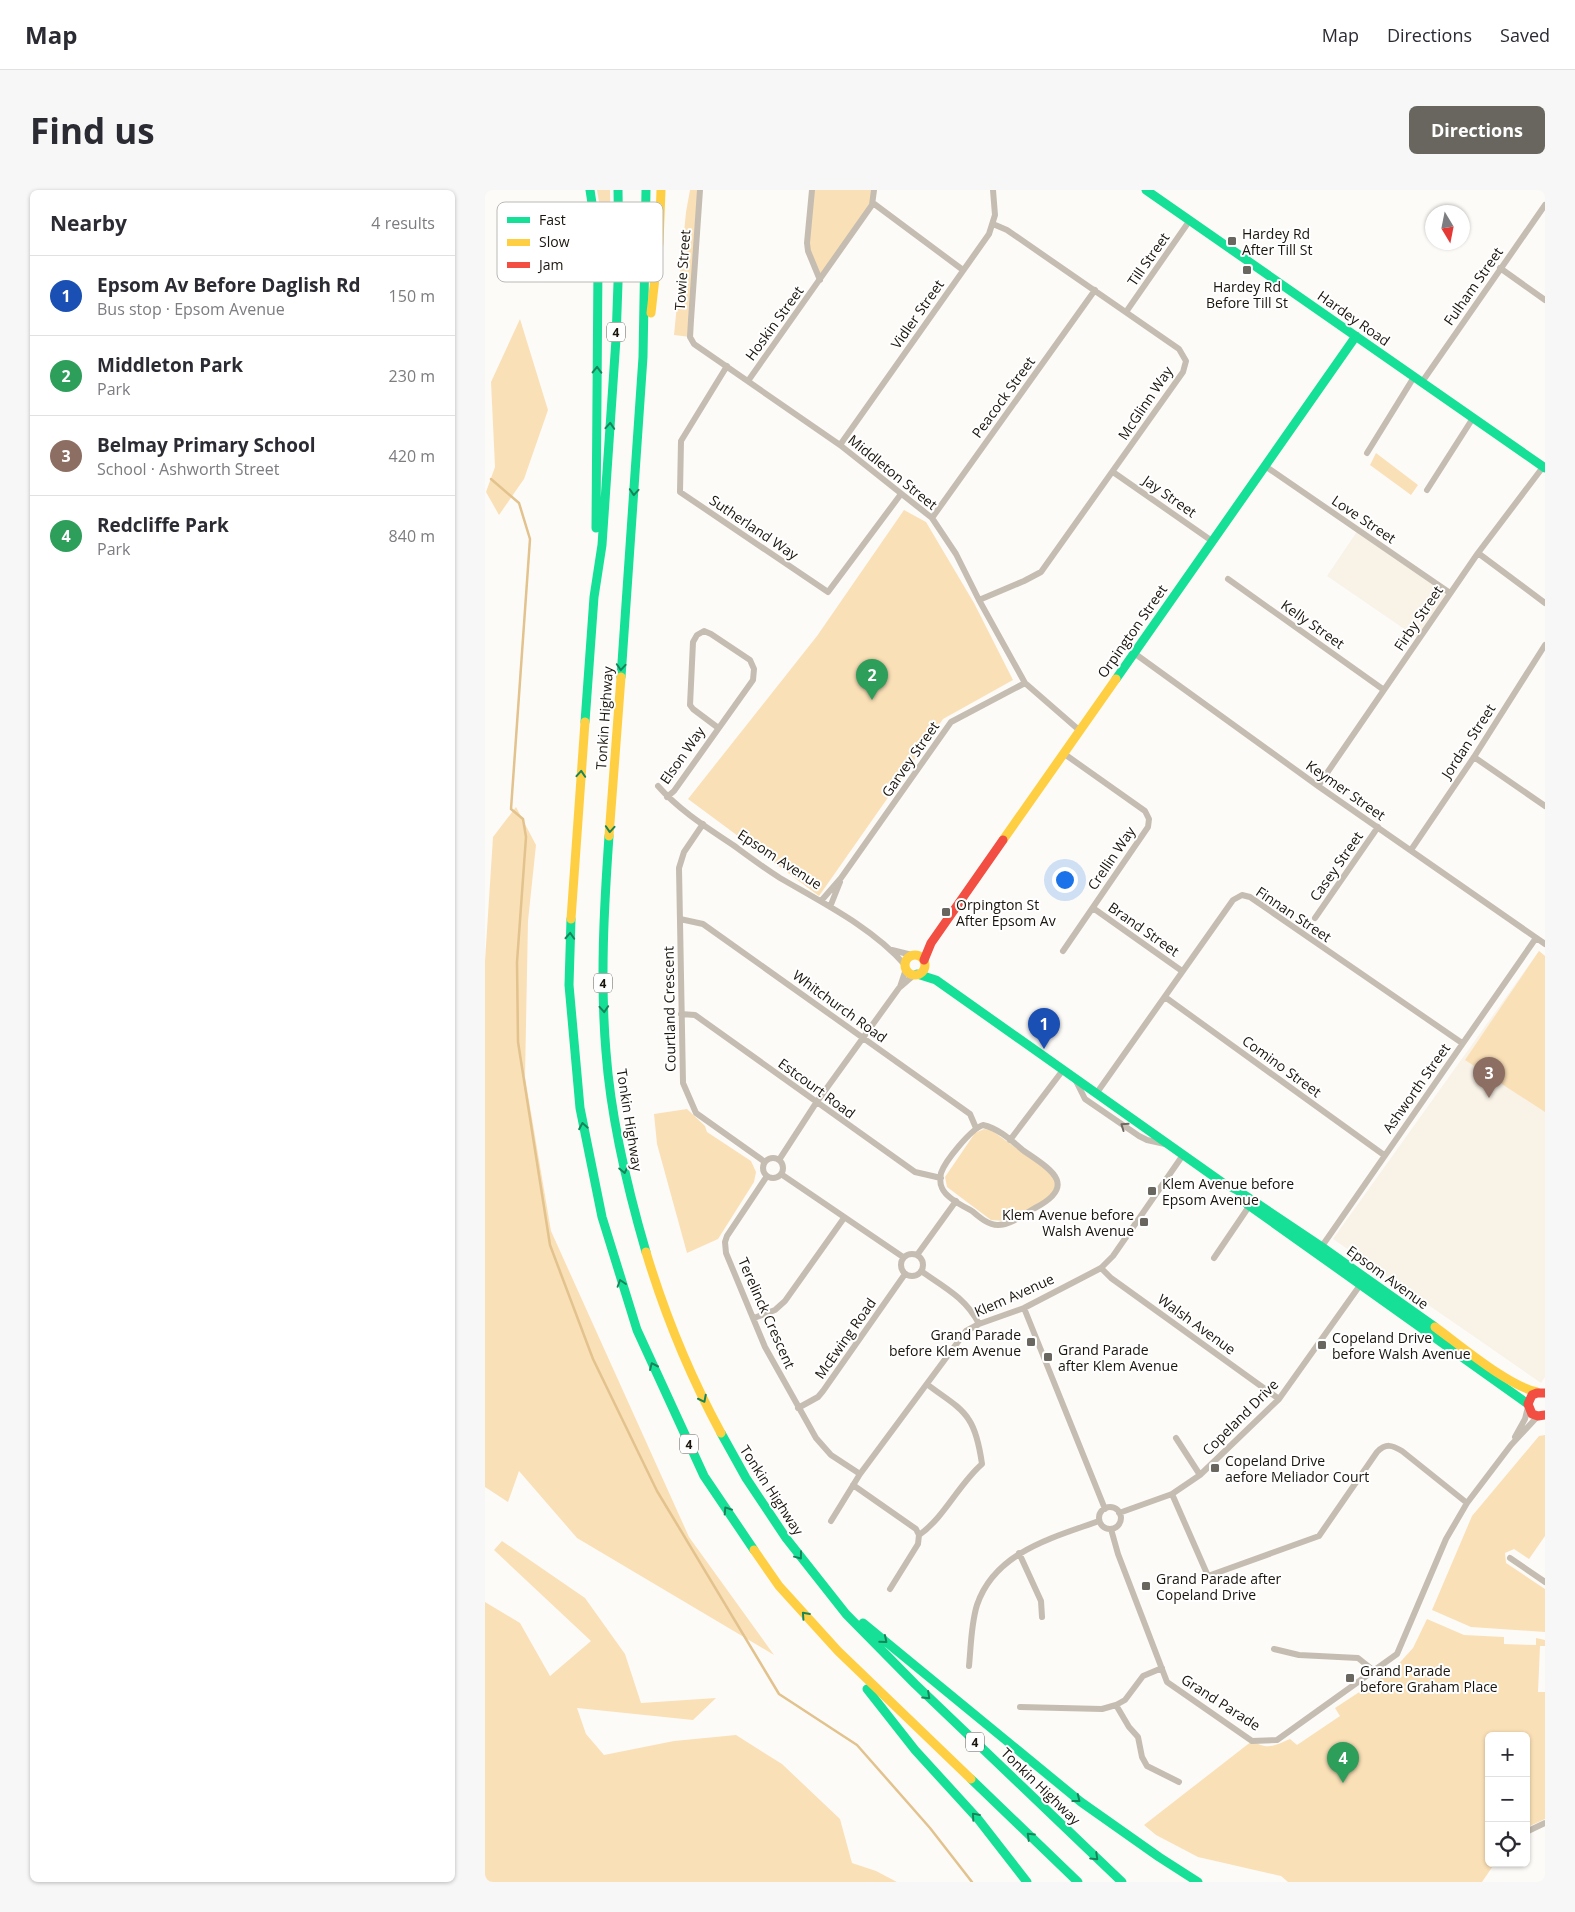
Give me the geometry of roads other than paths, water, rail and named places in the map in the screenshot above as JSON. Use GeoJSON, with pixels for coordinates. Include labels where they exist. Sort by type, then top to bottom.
{"type":"FeatureCollection","features":[{"type":"Feature","properties":{"kind":"main road","name":"Hardey Road"},"geometry":{"type":"LineString","coordinates":[[1146,190],[1544,467]]}},
{"type":"Feature","properties":{"kind":"main road"},"geometry":{"type":"LineString","coordinates":[[594,597],[598,282]]}},
{"type":"Feature","properties":{"kind":"main road","name":"Tonkin Highway"},"geometry":{"type":"LineString","coordinates":[[618,282],[602,545],[594,597],[570,940],[569,985],[580,1108],[602,1217],[637,1330],[704,1476],[779,1586],[838,1651],[1078,1882]]}},
{"type":"Feature","properties":{"kind":"main road","name":"Tonkin Highway"},"geometry":{"type":"LineString","coordinates":[[644,282],[643,356],[602,954],[608,1070],[617,1139],[645,1254],[675,1339],[696,1386],[757,1496],[792,1546],[833,1598],[896,1667],[1122,1882]]}},
{"type":"Feature","properties":{"kind":"main road"},"geometry":{"type":"LineString","coordinates":[[643,356],[656,282]]}},
{"type":"Feature","properties":{"kind":"main road","name":"Orpington Street"},"geometry":{"type":"LineString","coordinates":[[911,971],[923,971],[931,943],[1356,336]]}},
{"type":"Feature","properties":{"kind":"main road","name":"Orpington Street"},"geometry":{"type":"LineString","coordinates":[[914,955],[931,943]]}},
{"type":"Feature","properties":{"kind":"main road"},"geometry":{"type":"LineString","coordinates":[[911,971],[907,959],[914,955]]}},
{"type":"Feature","properties":{"kind":"main road","name":"Epsom Avenue"},"geometry":{"type":"LineString","coordinates":[[914,955],[925,963],[936,980]]}},
{"type":"Feature","properties":{"kind":"main road","name":"Epsom Avenue"},"geometry":{"type":"LineString","coordinates":[[911,971],[936,980],[1223,1183],[1231,1193],[1251,1203],[1319,1250],[1528,1405],[1533,1414],[1543,1416]]}},
{"type":"Feature","properties":{"kind":"main road","name":"Epsom Avenue"},"geometry":{"type":"LineString","coordinates":[[1363,1282],[1509,1380],[1527,1390],[1542,1391]]}},
{"type":"Feature","properties":{"kind":"main road"},"geometry":{"type":"LineString","coordinates":[[1528,1405],[1529,1398],[1542,1391]]}},
{"type":"Feature","properties":{"kind":"main road"},"geometry":{"type":"LineString","coordinates":[[833,1598],[1081,1802],[1198,1882]]}},
{"type":"Feature","properties":{"kind":"main road"},"geometry":{"type":"LineString","coordinates":[[838,1651],[915,1750],[978,1819],[1027,1882]]}},
{"type":"Feature","properties":{"kind":"street","name":"Towie Street"},"geometry":{"type":"LineString","coordinates":[[699,347],[693,344],[690,337],[700,190]]}},
{"type":"Feature","properties":{"kind":"street","name":"Hoskin Street"},"geometry":{"type":"LineString","coordinates":[[812,190],[807,242],[808,251],[820,280]]}},
{"type":"Feature","properties":{"kind":"street","name":"Hoskin Street"},"geometry":{"type":"LineString","coordinates":[[748,381],[873,202],[874,190]]}},
{"type":"Feature","properties":{"kind":"street","name":"Vidler Street"},"geometry":{"type":"LineString","coordinates":[[840,445],[989,234],[993,224],[995,206],[993,190]]}},
{"type":"Feature","properties":{"kind":"street"},"geometry":{"type":"LineString","coordinates":[[873,202],[963,270]]}},
{"type":"Feature","properties":{"kind":"street","name":"Fulham Street"},"geometry":{"type":"LineString","coordinates":[[1367,454],[1418,380],[1545,205]]}},
{"type":"Feature","properties":{"kind":"street","name":"Till Street"},"geometry":{"type":"LineString","coordinates":[[1126,312],[1190,220]]}},
{"type":"Feature","properties":{"kind":"street","name":"McGlinn Way"},"geometry":{"type":"LineString","coordinates":[[979,600],[1024,582],[1041,572],[1183,372],[1186,361],[1179,349],[1007,230],[993,224]]}},
{"type":"Feature","properties":{"kind":"street"},"geometry":{"type":"LineString","coordinates":[[1500,268],[1545,300]]}},
{"type":"Feature","properties":{"kind":"street","name":"Peacock Street"},"geometry":{"type":"LineString","coordinates":[[932,518],[1095,290]]}},
{"type":"Feature","properties":{"kind":"street","name":"Middleton Street"},"geometry":{"type":"LineString","coordinates":[[699,347],[840,445],[932,518],[956,554],[1025,683],[1079,730]]}},
{"type":"Feature","properties":{"kind":"street","name":"Sutherland Way"},"geometry":{"type":"LineString","coordinates":[[727,366],[681,441],[680,492],[828,592],[901,494]]}},
{"type":"Feature","properties":{"kind":"street"},"geometry":{"type":"LineString","coordinates":[[1427,490],[1473,418]]}},
{"type":"Feature","properties":{"kind":"street","name":"Love Street"},"geometry":{"type":"LineString","coordinates":[[1265,466],[1450,593]]}},
{"type":"Feature","properties":{"kind":"street","name":"Firby Street"},"geometry":{"type":"LineString","coordinates":[[1318,786],[1477,553],[1544,467]]}},
{"type":"Feature","properties":{"kind":"street","name":"Jay Street"},"geometry":{"type":"LineString","coordinates":[[1113,472],[1212,541]]}},
{"type":"Feature","properties":{"kind":"street"},"geometry":{"type":"LineString","coordinates":[[1477,553],[1545,603]]}},
{"type":"Feature","properties":{"kind":"street","name":"Kelly Street"},"geometry":{"type":"LineString","coordinates":[[1228,579],[1384,690]]}},
{"type":"Feature","properties":{"kind":"street","name":"Elson Way"},"geometry":{"type":"LineString","coordinates":[[667,797],[674,791],[717,727],[753,680],[755,669],[750,660],[704,631],[697,635],[693,642],[690,705],[717,727]]}},
{"type":"Feature","properties":{"kind":"street","name":"Jordan Street"},"geometry":{"type":"LineString","coordinates":[[1411,850],[1474,756],[1545,644]]}},
{"type":"Feature","properties":{"kind":"street","name":"Keymer Street"},"geometry":{"type":"LineString","coordinates":[[1134,653],[1318,786],[1545,944]]}},
{"type":"Feature","properties":{"kind":"street","name":"Garvey Street"},"geometry":{"type":"LineString","coordinates":[[821,901],[841,878],[951,722],[1025,683]]}},
{"type":"Feature","properties":{"kind":"street","name":"Crellin Way"},"geometry":{"type":"LineString","coordinates":[[1063,753],[1145,811],[1149,820],[1148,827],[1063,951]]}},
{"type":"Feature","properties":{"kind":"street"},"geometry":{"type":"LineString","coordinates":[[1474,756],[1545,806]]}},
{"type":"Feature","properties":{"kind":"street","name":"Epsom Avenue"},"geometry":{"type":"LineString","coordinates":[[657,786],[667,797],[777,876],[821,901],[891,950],[911,971]]}},
{"type":"Feature","properties":{"kind":"street","name":"Courtland Crescent"},"geometry":{"type":"LineString","coordinates":[[703,824],[684,852],[679,868],[683,1084],[697,1113],[765,1162]]}},
{"type":"Feature","properties":{"kind":"street","name":"Casey Street"},"geometry":{"type":"LineString","coordinates":[[1315,918],[1378,827]]}},
{"type":"Feature","properties":{"kind":"street","name":"Garvey Street"},"geometry":{"type":"LineString","coordinates":[[830,907],[841,878]]}},
{"type":"Feature","properties":{"kind":"street","name":"Finnan Street"},"geometry":{"type":"LineString","coordinates":[[1096,1094],[1233,900],[1242,895],[1250,897],[1462,1043]]}},
{"type":"Feature","properties":{"kind":"street","name":"Brand Street"},"geometry":{"type":"LineString","coordinates":[[1093,908],[1182,971]]}},
{"type":"Feature","properties":{"kind":"street","name":"Whitchurch Road"},"geometry":{"type":"LineString","coordinates":[[680,919],[703,924],[970,1114],[976,1128]]}},
{"type":"Feature","properties":{"kind":"street","name":"Ashworth Street"},"geometry":{"type":"LineString","coordinates":[[1319,1250],[1536,938]]}},
{"type":"Feature","properties":{"kind":"street","name":"Epsom Avenue"},"geometry":{"type":"LineString","coordinates":[[891,950],[914,955]]}},
{"type":"Feature","properties":{"kind":"street"},"geometry":{"type":"LineString","coordinates":[[779,1160],[816,1103],[911,971]]}},
{"type":"Feature","properties":{"kind":"street","name":"Comino Street"},"geometry":{"type":"LineString","coordinates":[[1165,997],[1384,1156]]}},
{"type":"Feature","properties":{"kind":"street","name":"Estcourt Road"},"geometry":{"type":"LineString","coordinates":[[681,1014],[695,1015],[915,1172],[941,1178]]}},
{"type":"Feature","properties":{"kind":"street"},"geometry":{"type":"LineString","coordinates":[[1010,1140],[1063,1070]]}},
{"type":"Feature","properties":{"kind":"street"},"geometry":{"type":"LineString","coordinates":[[1075,1079],[1085,1099],[1139,1136],[1147,1140],[1169,1145]]}},
{"type":"Feature","properties":{"kind":"street"},"geometry":{"type":"LineString","coordinates":[[983,1125],[989,1126],[1010,1140],[1052,1170],[1056,1176],[1057,1187],[1049,1201],[1006,1224],[998,1226],[991,1224],[956,1201],[942,1189],[941,1172],[966,1137],[976,1128],[983,1125]]}},
{"type":"Feature","properties":{"kind":"street","name":"Klem Avenue"},"geometry":{"type":"LineString","coordinates":[[831,1520],[860,1474],[966,1332],[979,1324],[1024,1308],[1101,1268],[1113,1256],[1183,1155]]}},
{"type":"Feature","properties":{"kind":"street"},"geometry":{"type":"LineString","coordinates":[[771,1158],[779,1160],[783,1165],[781,1174],[775,1178],[767,1176],[763,1170],[765,1162],[771,1158]]}},
{"type":"Feature","properties":{"kind":"street"},"geometry":{"type":"LineString","coordinates":[[781,1174],[903,1257]]}},
{"type":"Feature","properties":{"kind":"street","name":"Terelinck Crescent"},"geometry":{"type":"LineString","coordinates":[[767,1176],[727,1236],[725,1242],[727,1253],[765,1347],[797,1408],[816,1438],[831,1456],[860,1474]]}},
{"type":"Feature","properties":{"kind":"street"},"geometry":{"type":"LineString","coordinates":[[917,1255],[956,1201]]}},
{"type":"Feature","properties":{"kind":"street"},"geometry":{"type":"LineString","coordinates":[[1215,1258],[1251,1203]]}},
{"type":"Feature","properties":{"kind":"street"},"geometry":{"type":"LineString","coordinates":[[754,1318],[775,1310],[785,1301],[844,1218]]}},
{"type":"Feature","properties":{"kind":"street"},"geometry":{"type":"LineString","coordinates":[[908,1254],[917,1255],[922,1259],[921,1271],[917,1275],[912,1276],[905,1274],[901,1269],[903,1257],[908,1254]]}},
{"type":"Feature","properties":{"kind":"street","name":"Walsh Avenue"},"geometry":{"type":"LineString","coordinates":[[1101,1268],[1111,1278],[1279,1399]]}},
{"type":"Feature","properties":{"kind":"street"},"geometry":{"type":"LineString","coordinates":[[921,1271],[966,1303],[973,1311],[979,1324]]}},
{"type":"Feature","properties":{"kind":"street","name":"McEwing Road"},"geometry":{"type":"LineString","coordinates":[[797,1408],[818,1397],[823,1391],[905,1274]]}},
{"type":"Feature","properties":{"kind":"street","name":"Copeland Drive"},"geometry":{"type":"LineString","coordinates":[[1119,1513],[1172,1494],[1200,1475],[1279,1399],[1363,1282]]}},
{"type":"Feature","properties":{"kind":"street"},"geometry":{"type":"LineString","coordinates":[[1024,1308],[1105,1508]]}},
{"type":"Feature","properties":{"kind":"street"},"geometry":{"type":"LineString","coordinates":[[919,1535],[929,1528],[970,1475],[982,1464],[979,1448],[969,1420],[961,1411],[927,1384]]}},
{"type":"Feature","properties":{"kind":"street","name":"Grand Parade"},"geometry":{"type":"LineString","coordinates":[[1111,1529],[1118,1554],[1167,1682],[1252,1741],[1277,1740],[1397,1654],[1446,1539],[1467,1503],[1511,1445],[1525,1419],[1528,1405]]}},
{"type":"Feature","properties":{"kind":"street","name":"Grand Parade"},"geometry":{"type":"LineString","coordinates":[[1511,1445],[1543,1416]]}},
{"type":"Feature","properties":{"kind":"street"},"geometry":{"type":"LineString","coordinates":[[1176,1438],[1200,1475]]}},
{"type":"Feature","properties":{"kind":"street"},"geometry":{"type":"LineString","coordinates":[[1172,1494],[1208,1576],[1319,1536],[1377,1452],[1382,1447],[1388,1445],[1402,1451],[1467,1503]]}},
{"type":"Feature","properties":{"kind":"street"},"geometry":{"type":"LineString","coordinates":[[853,1485],[916,1529],[919,1535],[918,1544],[890,1589]]}},
{"type":"Feature","properties":{"kind":"street"},"geometry":{"type":"LineString","coordinates":[[1105,1508],[1112,1508],[1119,1513],[1119,1523],[1111,1529],[1105,1528],[1099,1521],[1099,1515],[1105,1508]]}},
{"type":"Feature","properties":{"kind":"street"},"geometry":{"type":"LineString","coordinates":[[969,1666],[972,1630],[977,1604],[988,1583],[1003,1566],[1019,1553],[1039,1542],[1099,1521]]}},
{"type":"Feature","properties":{"kind":"street"},"geometry":{"type":"LineString","coordinates":[[1019,1553],[1041,1601],[1042,1617]]}},
{"type":"Feature","properties":{"kind":"street"},"geometry":{"type":"LineString","coordinates":[[1510,1558],[1545,1582]]}},
{"type":"Feature","properties":{"kind":"street"},"geometry":{"type":"LineString","coordinates":[[1274,1649],[1299,1655],[1359,1658],[1373,1670]]}},
{"type":"Feature","properties":{"kind":"street"},"geometry":{"type":"LineString","coordinates":[[1020,1707],[1102,1709],[1125,1700],[1143,1676],[1162,1668]]}},
{"type":"Feature","properties":{"kind":"street"},"geometry":{"type":"LineString","coordinates":[[1116,1705],[1129,1727],[1138,1737],[1141,1757],[1147,1766],[1179,1782]]}},
{"type":"Feature","properties":{"kind":"street"},"geometry":{"type":"LineString","coordinates":[[1530,1830],[1545,1823]]}},
{"type":"Feature","properties":{"kind":"waterway"},"geometry":{"type":"LineString","coordinates":[[491,479],[519,503],[530,539],[511,809],[523,819],[526,837],[517,962],[518,1042],[550,1245],[593,1359],[657,1491],[779,1694],[857,1745],[930,1828],[972,1882]]}},
{"type":"Feature","properties":{"kind":"place","name":"Hardey Rd After Till St"},"geometry":{"type":"Point","coordinates":[1232,241]}},
{"type":"Feature","properties":{"kind":"place","name":"Hardey Rd Before Till St"},"geometry":{"type":"Point","coordinates":[1247,270]}},
{"type":"Feature","properties":{"kind":"place","name":"Middleton Park"},"geometry":{"type":"Point","coordinates":[872,700]}},
{"type":"Feature","properties":{"kind":"place","name":"Orpington St After Epsom Av"},"geometry":{"type":"Point","coordinates":[946,912]}},
{"type":"Feature","properties":{"kind":"place","name":"Epsom Av Before Daglish Rd"},"geometry":{"type":"Point","coordinates":[1044,1049]}},
{"type":"Feature","properties":{"kind":"place","name":"Belmay Primary School"},"geometry":{"type":"Point","coordinates":[1489,1098]}},
{"type":"Feature","properties":{"kind":"place","name":"Klem Avenue before Epsom Avenue"},"geometry":{"type":"Point","coordinates":[1152,1191]}},
{"type":"Feature","properties":{"kind":"place","name":"Klem Avenue before Walsh Avenue"},"geometry":{"type":"Point","coordinates":[1144,1222]}},
{"type":"Feature","properties":{"kind":"place","name":"Grand Parade before Klem Avenue"},"geometry":{"type":"Point","coordinates":[1031,1342]}},
{"type":"Feature","properties":{"kind":"place","name":"Copeland Drive before Walsh Avenue"},"geometry":{"type":"Point","coordinates":[1322,1345]}},
{"type":"Feature","properties":{"kind":"place","name":"Grand Parade after Klem Avenue"},"geometry":{"type":"Point","coordinates":[1048,1357]}},
{"type":"Feature","properties":{"kind":"place","name":"Copeland Drive aefore Meliador Court"},"geometry":{"type":"Point","coordinates":[1215,1468]}},
{"type":"Feature","properties":{"kind":"place","name":"Grand Parade after Copeland Drive"},"geometry":{"type":"Point","coordinates":[1146,1586]}},
{"type":"Feature","properties":{"kind":"place","name":"Grand Parade before Graham Place"},"geometry":{"type":"Point","coordinates":[1350,1678]}},
{"type":"Feature","properties":{"kind":"place","name":"Redcliffe Park"},"geometry":{"type":"Point","coordinates":[1343,1783]}}]}
